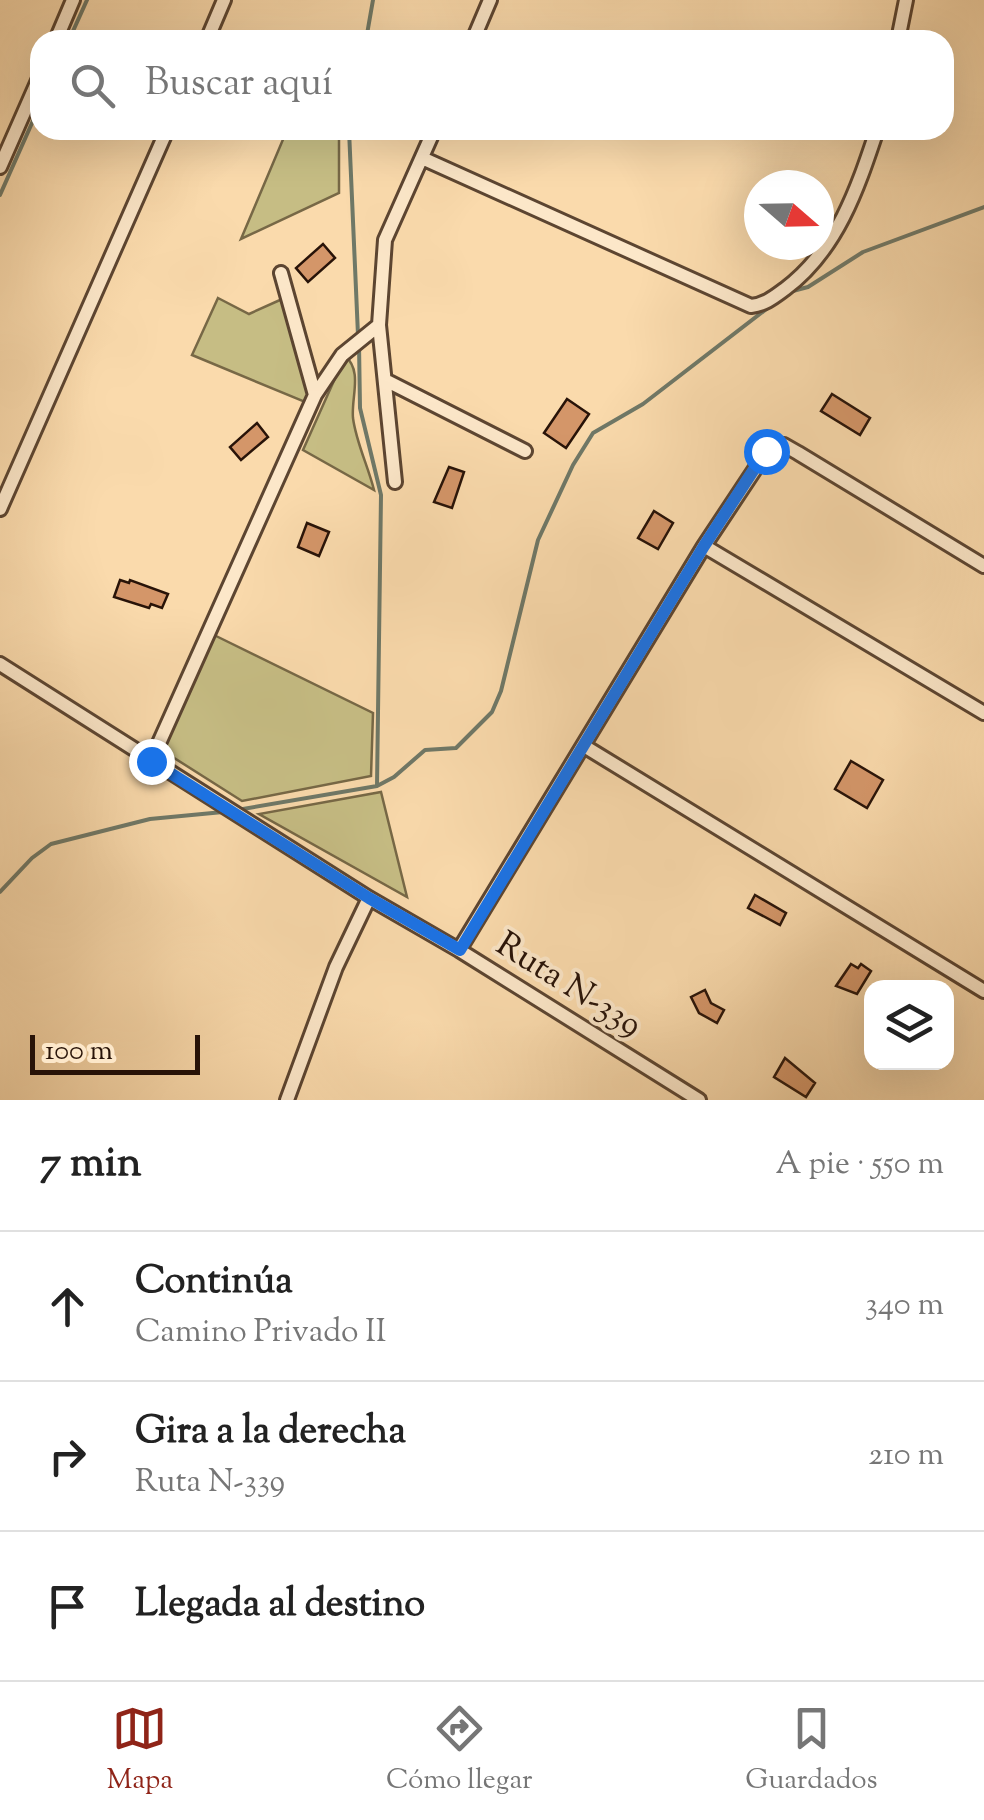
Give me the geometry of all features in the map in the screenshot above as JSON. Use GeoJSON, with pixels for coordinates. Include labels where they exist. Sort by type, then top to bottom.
{"type":"FeatureCollection","features":[{"type":"Feature","properties":{"kind":"street"},"geometry":{"type":"LineString","coordinates":[[60,30],[73,0]]}},
{"type":"Feature","properties":{"kind":"street"},"geometry":{"type":"LineString","coordinates":[[210,30],[224,0]]}},
{"type":"Feature","properties":{"kind":"street"},"geometry":{"type":"LineString","coordinates":[[477,30],[490,0]]}},
{"type":"Feature","properties":{"kind":"street"},"geometry":{"type":"LineString","coordinates":[[900,30],[906,0]]}},
{"type":"Feature","properties":{"kind":"street"},"geometry":{"type":"LineString","coordinates":[[0,168],[30,99]]}},
{"type":"Feature","properties":{"kind":"street"},"geometry":{"type":"LineString","coordinates":[[0,509],[163,140]]}},
{"type":"Feature","properties":{"kind":"street"},"geometry":{"type":"LineString","coordinates":[[395,482],[380,325],[385,240],[430,140]]}},
{"type":"Feature","properties":{"kind":"street"},"geometry":{"type":"LineString","coordinates":[[422,158],[751,306],[764,304],[809,271],[856,193],[874,140]]}},
{"type":"Feature","properties":{"kind":"street"},"geometry":{"type":"LineString","coordinates":[[281,272],[316,395]]}},
{"type":"Feature","properties":{"kind":"street"},"geometry":{"type":"LineString","coordinates":[[151,761],[316,395],[328,373],[380,325]]}},
{"type":"Feature","properties":{"kind":"street"},"geometry":{"type":"LineString","coordinates":[[386,382],[525,451]]}},
{"type":"Feature","properties":{"kind":"street"},"geometry":{"type":"LineString","coordinates":[[460,950],[704,546],[771,444],[778,444],[984,566]]}},
{"type":"Feature","properties":{"kind":"street"},"geometry":{"type":"LineString","coordinates":[[704,546],[984,713]]}},
{"type":"Feature","properties":{"kind":"street","name":"Ruta N-339"},"geometry":{"type":"LineString","coordinates":[[0,664],[369,898],[460,950],[699,1100]]}},
{"type":"Feature","properties":{"kind":"street"},"geometry":{"type":"LineString","coordinates":[[584,746],[984,991]]}},
{"type":"Feature","properties":{"kind":"street"},"geometry":{"type":"LineString","coordinates":[[288,1100],[336,966],[369,898]]}},
{"type":"Feature","properties":{"kind":"shaded area"},"geometry":{"type":"Polygon","coordinates":[[[283,140],[339,140],[339,193],[241,239],[283,140]]]}},
{"type":"Feature","properties":{"kind":"shaded area"},"geometry":{"type":"Polygon","coordinates":[[[218,298],[249,314],[280,300],[294,308],[314,382],[305,402],[192,355],[218,298]]]}},
{"type":"Feature","properties":{"kind":"shaded area"},"geometry":{"type":"Polygon","coordinates":[[[345,356],[354,369],[355,427],[374,490],[303,450],[345,356]]]}},
{"type":"Feature","properties":{"kind":"shaded area"},"geometry":{"type":"Polygon","coordinates":[[[212,634],[373,713],[371,776],[242,801],[160,749],[212,634]]]}},
{"type":"Feature","properties":{"kind":"shaded area"},"geometry":{"type":"Polygon","coordinates":[[[381,792],[407,897],[259,814],[381,792]]]}},
{"type":"Feature","properties":{"kind":"building"},"geometry":{"type":"Polygon","coordinates":[[[323,244],[335,258],[308,282],[296,268],[323,244]]]}},
{"type":"Feature","properties":{"kind":"building"},"geometry":{"type":"Polygon","coordinates":[[[832,394],[870,418],[860,435],[821,411],[832,394]]]}},
{"type":"Feature","properties":{"kind":"building"},"geometry":{"type":"Polygon","coordinates":[[[567,399],[589,414],[566,448],[544,433],[567,399]]]}},
{"type":"Feature","properties":{"kind":"building"},"geometry":{"type":"Polygon","coordinates":[[[257,423],[268,437],[241,460],[230,447],[257,423]]]}},
{"type":"Feature","properties":{"kind":"building"},"geometry":{"type":"Polygon","coordinates":[[[449,467],[464,472],[452,508],[434,502],[449,467]]]}},
{"type":"Feature","properties":{"kind":"building"},"geometry":{"type":"Polygon","coordinates":[[[654,511],[673,523],[658,549],[638,538],[654,511]]]}},
{"type":"Feature","properties":{"kind":"building"},"geometry":{"type":"Polygon","coordinates":[[[307,523],[329,532],[319,556],[298,547],[307,523]]]}},
{"type":"Feature","properties":{"kind":"building"},"geometry":{"type":"Polygon","coordinates":[[[120,580],[168,594],[162,608],[114,597],[120,580]]]}},
{"type":"Feature","properties":{"kind":"building"},"geometry":{"type":"Polygon","coordinates":[[[851,761],[883,780],[867,808],[835,789],[851,761]]]}},
{"type":"Feature","properties":{"kind":"building"},"geometry":{"type":"Polygon","coordinates":[[[755,895],[786,913],[780,925],[748,908],[755,895]]]}},
{"type":"Feature","properties":{"kind":"building"},"geometry":{"type":"Polygon","coordinates":[[[851,964],[858,968],[861,964],[871,971],[857,994],[836,986],[851,964]]]}},
{"type":"Feature","properties":{"kind":"building"},"geometry":{"type":"Polygon","coordinates":[[[705,990],[711,1003],[724,1010],[717,1023],[699,1013],[691,997],[705,990]]]}},
{"type":"Feature","properties":{"kind":"building"},"geometry":{"type":"Polygon","coordinates":[[[785,1058],[815,1083],[806,1097],[774,1077],[785,1058]]]}},
{"type":"Feature","properties":{"kind":"waterway"},"geometry":{"type":"LineString","coordinates":[[74,30],[87,0]]}},
{"type":"Feature","properties":{"kind":"waterway"},"geometry":{"type":"LineString","coordinates":[[368,30],[373,0]]}},
{"type":"Feature","properties":{"kind":"waterway"},"geometry":{"type":"LineString","coordinates":[[0,195],[30,128]]}},
{"type":"Feature","properties":{"kind":"waterway"},"geometry":{"type":"LineString","coordinates":[[349,140],[358,335]]}},
{"type":"Feature","properties":{"kind":"waterway"},"geometry":{"type":"LineString","coordinates":[[789,292],[808,287],[863,252],[984,207]]}},
{"type":"Feature","properties":{"kind":"waterway"},"geometry":{"type":"LineString","coordinates":[[237,810],[377,786],[425,750],[456,748],[492,712],[501,691],[538,540],[573,465],[593,433],[643,404],[769,307]]}},
{"type":"Feature","properties":{"kind":"waterway"},"geometry":{"type":"LineString","coordinates":[[359,344],[360,408],[381,495],[377,786]]}},
{"type":"Feature","properties":{"kind":"waterway"},"geometry":{"type":"LineString","coordinates":[[0,892],[51,844],[150,819],[223,812]]}},
{"type":"Feature","properties":{"kind":"route"},"geometry":{"type":"LineString","coordinates":[[151,761],[369,898],[460,950],[704,546],[766,451]]}}]}
